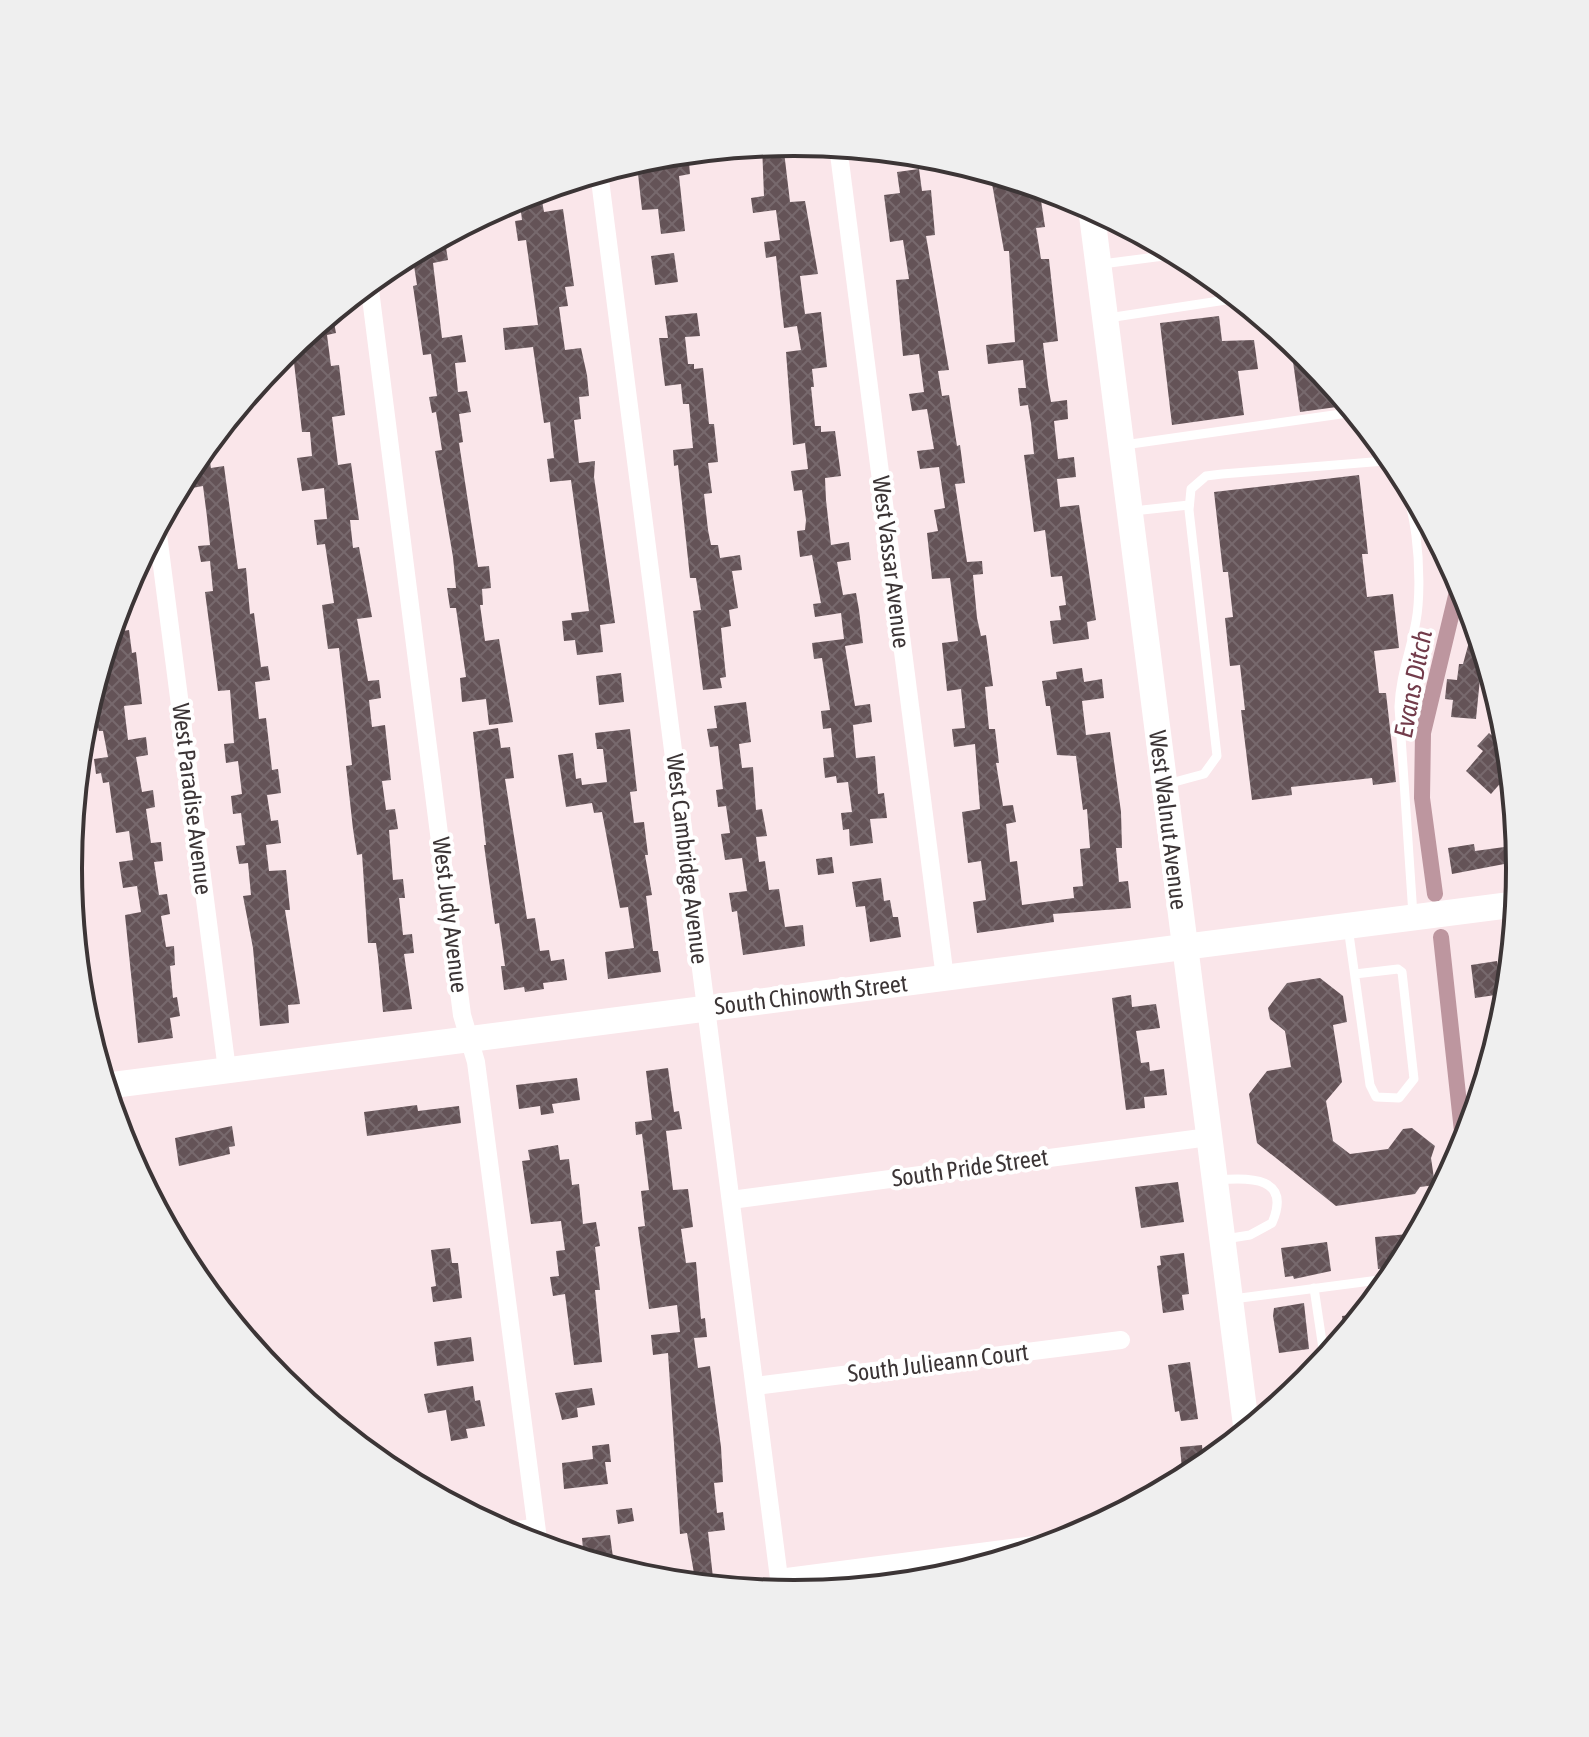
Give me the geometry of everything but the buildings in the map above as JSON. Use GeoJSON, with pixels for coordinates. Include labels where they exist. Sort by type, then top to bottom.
{"type":"FeatureCollection","features":[{"type":"Feature","properties":{"kind":"street","name":"West Vassar Avenue"},"geometry":{"type":"LineString","coordinates":[[840,158],[945,978]]}},
{"type":"Feature","properties":{"kind":"street","name":"West Cambridge Avenue"},"geometry":{"type":"LineString","coordinates":[[600,183],[779,1580]]}},
{"type":"Feature","properties":{"kind":"street","name":"West Walnut Avenue"},"geometry":{"type":"LineString","coordinates":[[1097,223],[1105,318],[1245,1420]]}},
{"type":"Feature","properties":{"kind":"street","name":"West Judy Avenue"},"geometry":{"type":"LineString","coordinates":[[371,296],[462,1015],[476,1062],[538,1533]]}},
{"type":"Feature","properties":{"kind":"street","name":"West Paradise Avenue"},"geometry":{"type":"LineString","coordinates":[[159,545],[227,1070]]}},
{"type":"Feature","properties":{"kind":"street","name":"South Chinowth Street"},"geometry":{"type":"LineString","coordinates":[[116,1085],[1505,906]]}},
{"type":"Feature","properties":{"kind":"street","name":"South Pride Street"},"geometry":{"type":"LineString","coordinates":[[731,1200],[1209,1137]]}},
{"type":"Feature","properties":{"kind":"street","name":"South Julieann Court"},"geometry":{"type":"LineString","coordinates":[[755,1386],[1121,1340]]}},
{"type":"Feature","properties":{"kind":"street"},"geometry":{"type":"LineString","coordinates":[[818,1580],[994,1552]]}},
{"type":"Feature","properties":{"kind":"lane"},"geometry":{"type":"LineString","coordinates":[[1099,265],[1160,257]]}},
{"type":"Feature","properties":{"kind":"lane"},"geometry":{"type":"LineString","coordinates":[[1105,318],[1224,300]]}},
{"type":"Feature","properties":{"kind":"lane"},"geometry":{"type":"LineString","coordinates":[[1121,445],[1342,414]]}},
{"type":"Feature","properties":{"kind":"lane"},"geometry":{"type":"LineString","coordinates":[[1164,785],[1204,774],[1217,756],[1189,505],[1191,489],[1206,476],[1378,460]]}},
{"type":"Feature","properties":{"kind":"lane"},"geometry":{"type":"LineString","coordinates":[[1129,511],[1189,505]]}},
{"type":"Feature","properties":{"kind":"lane"},"geometry":{"type":"LineString","coordinates":[[1411,511],[1420,590],[1417,620],[1402,672],[1399,707],[1414,918]]}},
{"type":"Feature","properties":{"kind":"lane"},"geometry":{"type":"LineString","coordinates":[[1348,927],[1370,1085],[1376,1097],[1399,1098],[1414,1079],[1402,972],[1398,969],[1355,974]]}},
{"type":"Feature","properties":{"kind":"lane"},"geometry":{"type":"LineString","coordinates":[[1214,1180],[1251,1176],[1267,1182],[1276,1197],[1272,1223],[1250,1235],[1223,1239]]}},
{"type":"Feature","properties":{"kind":"lane"},"geometry":{"type":"LineString","coordinates":[[1230,1299],[1375,1280]]}},
{"type":"Feature","properties":{"kind":"lane"},"geometry":{"type":"LineString","coordinates":[[1314,1288],[1323,1346]]}},
{"type":"Feature","properties":{"kind":"lane"},"geometry":{"type":"LineString","coordinates":[[518,1525],[537,1523]]}},
{"type":"Feature","properties":{"kind":"waterway","name":"Evans Ditch"},"geometry":{"type":"LineString","coordinates":[[1435,894],[1422,798],[1423,733],[1455,601]]}},
{"type":"Feature","properties":{"kind":"waterway","name":"Evans Ditch"},"geometry":{"type":"LineString","coordinates":[[1441,937],[1461,1120]]}}]}
